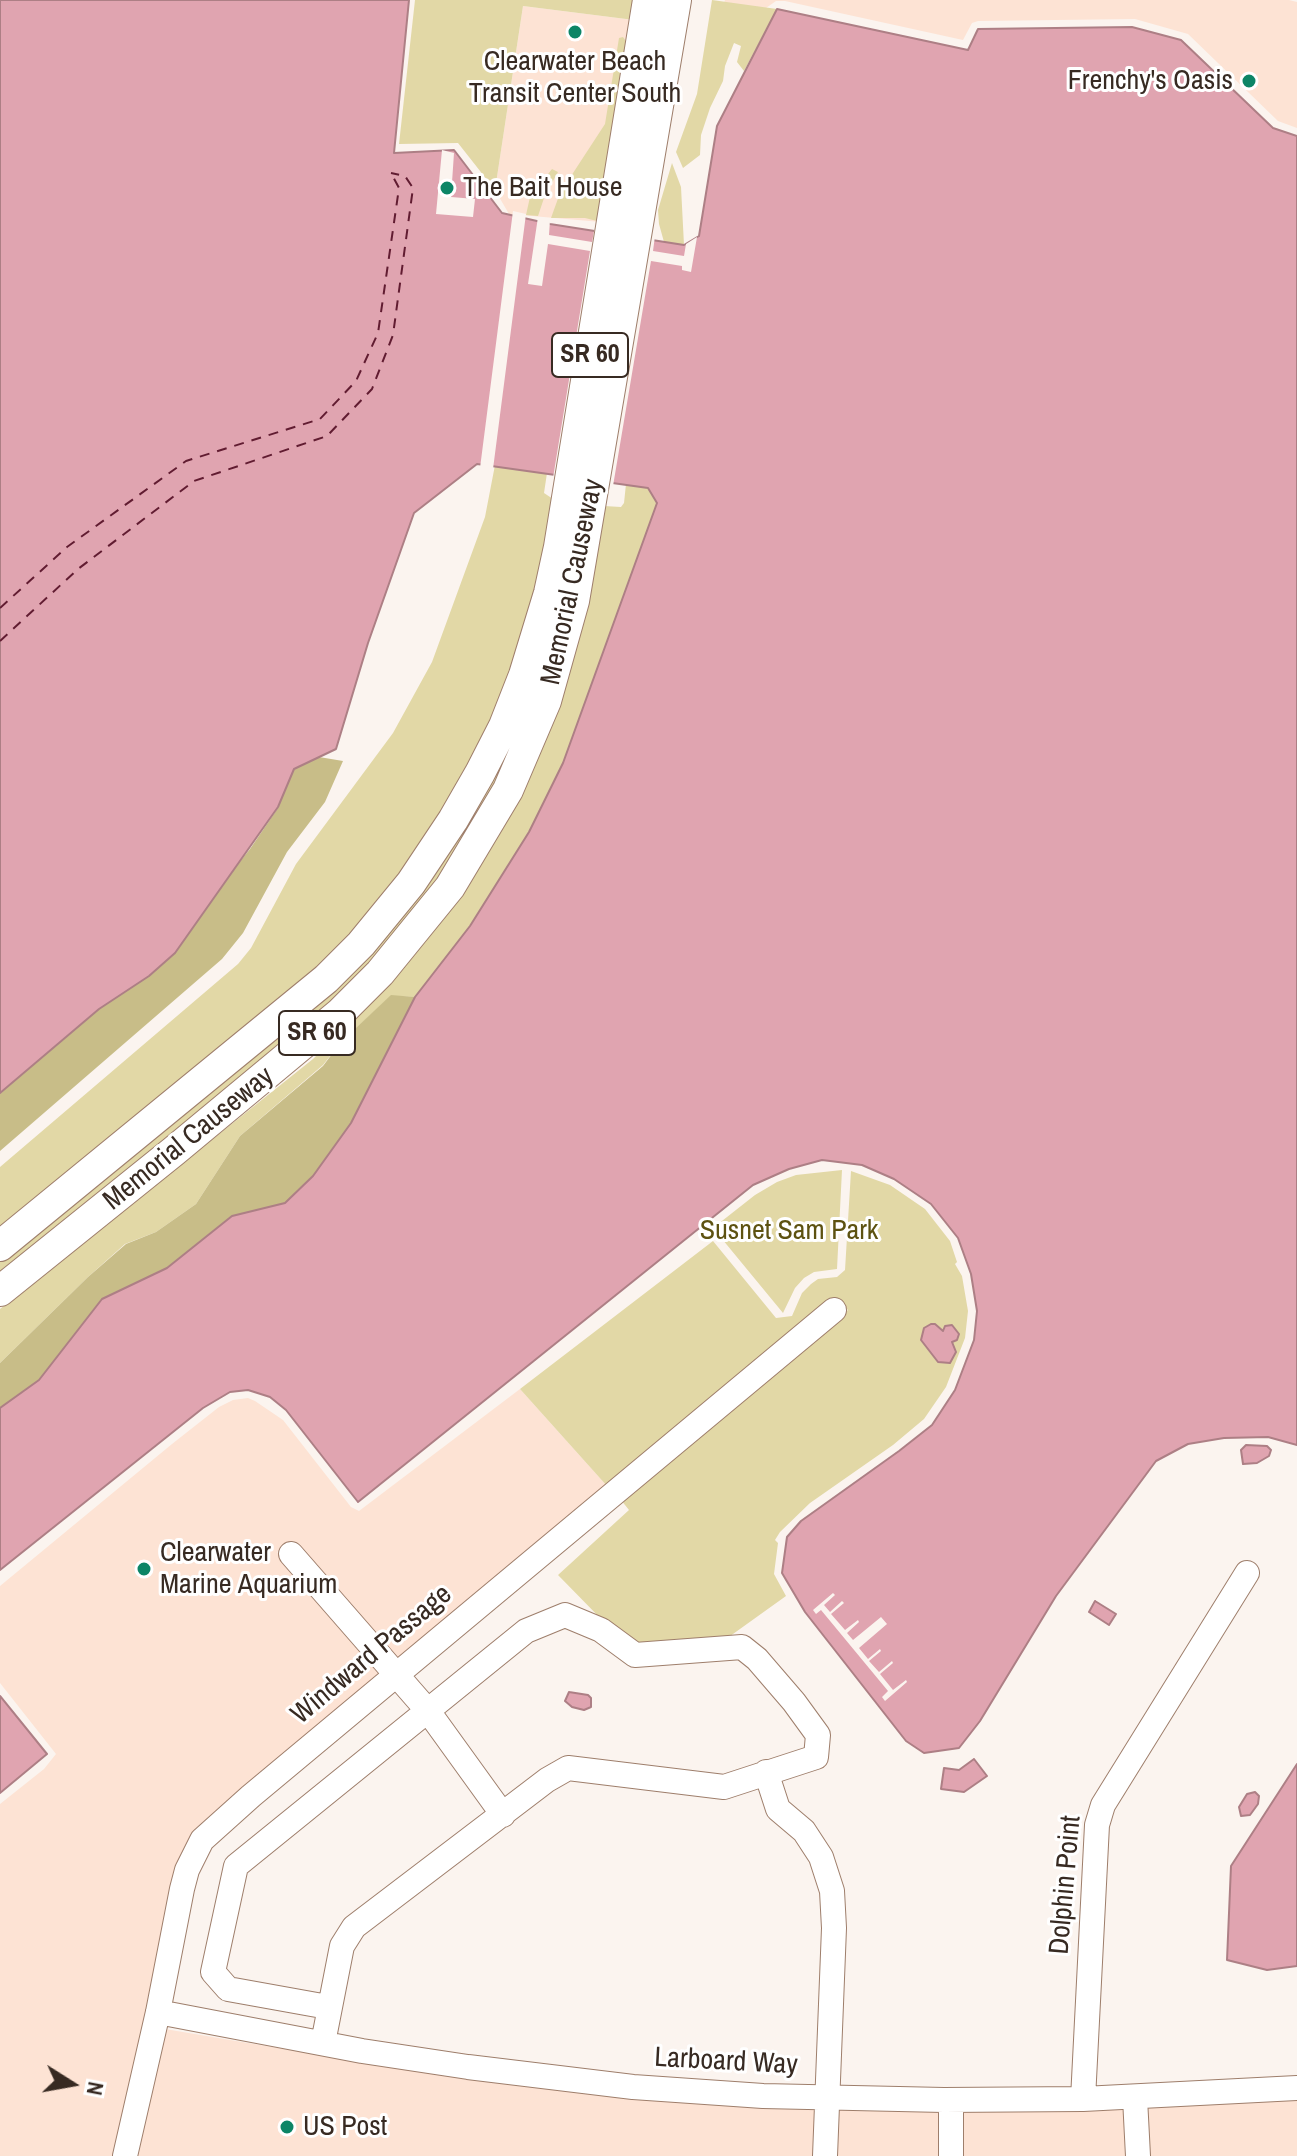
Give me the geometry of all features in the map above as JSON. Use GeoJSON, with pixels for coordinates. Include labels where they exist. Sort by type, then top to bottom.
{"type":"FeatureCollection","features":[{"type":"Feature","properties":{"kind":"main road"},"geometry":{"type":"LineString","coordinates":[[625,224],[648,0]]}},
{"type":"Feature","properties":{"kind":"main road"},"geometry":{"type":"LineString","coordinates":[[625,224],[676,0]]}},
{"type":"Feature","properties":{"kind":"main road","name":"Memorial Causeway"},"geometry":{"type":"LineString","coordinates":[[0,1291],[340,1013],[380,973],[450,887],[508,790],[546,701],[574,601],[581,491],[625,224]]}},
{"type":"Feature","properties":{"kind":"main road","name":"Memorial Causeway"},"geometry":{"type":"LineString","coordinates":[[0,1246],[326,979],[361,944],[403,893],[453,820],[504,726],[524,675],[559,547],[581,491]]}},
{"type":"Feature","properties":{"kind":"street","name":"Windward Passage"},"geometry":{"type":"LineString","coordinates":[[125,2156],[182,1889],[187,1870],[202,1840],[834,1310]]}},
{"type":"Feature","properties":{"kind":"street"},"geometry":{"type":"LineString","coordinates":[[291,1554],[428,1711],[503,1815]]}},
{"type":"Feature","properties":{"kind":"street","name":"Dolphin Point"},"geometry":{"type":"LineString","coordinates":[[1083,2099],[1097,1825],[1103,1805],[1247,1573]]}},
{"type":"Feature","properties":{"kind":"street"},"geometry":{"type":"LineString","coordinates":[[323,2043],[342,1946],[354,1927],[547,1780],[568,1768],[724,1787],[816,1757],[818,1735],[757,1659],[742,1647],[635,1655],[601,1630],[565,1615],[526,1631],[317,1797],[236,1866],[213,1972],[228,1989],[328,2007]]}},
{"type":"Feature","properties":{"kind":"street"},"geometry":{"type":"LineString","coordinates":[[766,1772],[778,1809],[804,1831],[821,1857],[832,1891],[834,1928],[825,2156]]}},
{"type":"Feature","properties":{"kind":"street","name":"Larboard Way"},"geometry":{"type":"LineString","coordinates":[[158,2012],[468,2067],[633,2087],[763,2096],[1083,2099],[1297,2088]]}},
{"type":"Feature","properties":{"kind":"street"},"geometry":{"type":"LineString","coordinates":[[1135,2098],[1138,2156]]}},
{"type":"Feature","properties":{"kind":"street"},"geometry":{"type":"LineString","coordinates":[[951,2100],[951,2156]]}},
{"type":"Feature","properties":{"kind":"shaded area"},"geometry":{"type":"Polygon","coordinates":[[[0,0],[409,0],[394,153],[454,150],[502,213],[550,224],[684,245],[699,236],[717,126],[777,9],[968,50],[978,29],[1132,27],[1181,40],[1273,128],[1297,136],[1297,1445],[1268,1437],[1224,1438],[1188,1444],[1156,1461],[1056,1596],[980,1721],[959,1748],[924,1753],[906,1741],[805,1612],[782,1573],[787,1537],[801,1521],[932,1425],[955,1390],[974,1340],[977,1311],[971,1274],[958,1238],[931,1204],[894,1179],[862,1165],[822,1160],[789,1169],[753,1185],[358,1502],[286,1410],[270,1397],[248,1390],[230,1392],[203,1408],[0,1570],[0,1408],[39,1380],[102,1299],[167,1268],[232,1216],[285,1203],[313,1176],[351,1123],[415,997],[470,926],[529,832],[563,763],[657,503],[648,488],[477,464],[414,513],[368,643],[336,749],[294,769],[278,807],[175,953],[149,976],[99,1009],[0,1093],[0,0]]]}},
{"type":"Feature","properties":{"kind":"shaded area"},"geometry":{"type":"Polygon","coordinates":[[[725,0],[1289,0],[1297,2],[1297,128],[1278,121],[1188,34],[1135,19],[978,21],[972,23],[963,40],[785,1],[776,1],[766,8],[724,3],[725,0]]]}},
{"type":"Feature","properties":{"kind":"shaded area"},"geometry":{"type":"Polygon","coordinates":[[[523,6],[634,20],[601,222],[509,214],[495,190],[523,6]]]}},
{"type":"Feature","properties":{"kind":"shaded area"},"geometry":{"type":"Polygon","coordinates":[[[319,757],[343,761],[325,802],[287,852],[243,933],[222,959],[0,1151],[0,1092],[99,1009],[149,976],[250,849],[278,808],[294,769],[319,757]]]}},
{"type":"Feature","properties":{"kind":"shaded area"},"geometry":{"type":"Polygon","coordinates":[[[391,995],[415,997],[351,1123],[313,1177],[285,1203],[232,1216],[167,1268],[102,1299],[39,1380],[0,1408],[0,1363],[126,1244],[156,1232],[196,1204],[240,1136],[323,1066],[341,1042],[391,995]]]}},
{"type":"Feature","properties":{"kind":"shaded area"},"geometry":{"type":"Polygon","coordinates":[[[931,1324],[943,1331],[945,1326],[952,1325],[959,1334],[957,1340],[952,1342],[956,1352],[950,1363],[938,1362],[921,1340],[924,1328],[931,1324]]]}},
{"type":"Feature","properties":{"kind":"shaded area"},"geometry":{"type":"Polygon","coordinates":[[[520,1389],[607,1486],[398,1660],[293,1541],[277,1552],[383,1672],[194,1833],[114,2156],[0,2156],[0,1804],[44,1769],[56,1754],[0,1683],[0,1586],[172,1444],[219,1407],[233,1400],[248,1398],[283,1420],[351,1507],[359,1511],[520,1389]]]}},
{"type":"Feature","properties":{"kind":"shaded area"},"geometry":{"type":"Polygon","coordinates":[[[1246,1445],[1267,1446],[1271,1450],[1269,1456],[1257,1463],[1243,1464],[1241,1450],[1246,1445]]]}},
{"type":"Feature","properties":{"kind":"shaded area"},"geometry":{"type":"Polygon","coordinates":[[[1095,1601],[1116,1614],[1109,1625],[1089,1612],[1095,1601]]]}},
{"type":"Feature","properties":{"kind":"shaded area"},"geometry":{"type":"Polygon","coordinates":[[[569,1692],[588,1695],[591,1707],[584,1710],[572,1707],[565,1701],[569,1692]]]}},
{"type":"Feature","properties":{"kind":"shaded area"},"geometry":{"type":"Polygon","coordinates":[[[0,1696],[47,1754],[0,1793],[0,1696]]]}},
{"type":"Feature","properties":{"kind":"shaded area"},"geometry":{"type":"Polygon","coordinates":[[[974,1759],[987,1776],[964,1792],[941,1789],[944,1768],[959,1770],[974,1759]]]}},
{"type":"Feature","properties":{"kind":"shaded area"},"geometry":{"type":"Polygon","coordinates":[[[1297,1764],[1297,1966],[1267,1970],[1227,1960],[1231,1866],[1297,1764]]]}},
{"type":"Feature","properties":{"kind":"shaded area"},"geometry":{"type":"Polygon","coordinates":[[[1255,1792],[1259,1796],[1258,1804],[1250,1815],[1241,1816],[1239,1807],[1247,1794],[1255,1792]]]}},
{"type":"Feature","properties":{"kind":"shaded area"},"geometry":{"type":"Polygon","coordinates":[[[165,2029],[337,2058],[817,2106],[815,2156],[136,2156],[165,2029]]]}},
{"type":"Feature","properties":{"kind":"shaded area"},"geometry":{"type":"Polygon","coordinates":[[[1297,2098],[1297,2156],[1149,2156],[1146,2107],[1297,2098]]]}},
{"type":"Feature","properties":{"kind":"shaded area"},"geometry":{"type":"Polygon","coordinates":[[[838,2106],[941,2110],[941,2156],[836,2156],[838,2106]]]}},
{"type":"Feature","properties":{"kind":"shaded area"},"geometry":{"type":"Polygon","coordinates":[[[1125,2108],[1128,2156],[962,2156],[962,2109],[1125,2108]]]}},
{"type":"Feature","properties":{"kind":"green space"},"geometry":{"type":"Polygon","coordinates":[[[415,0],[638,0],[634,20],[523,6],[495,190],[458,143],[399,144],[415,0]]]}},
{"type":"Feature","properties":{"kind":"green space"},"geometry":{"type":"Polygon","coordinates":[[[712,0],[777,9],[744,71],[737,62],[741,46],[734,43],[723,81],[701,135],[700,155],[683,168],[676,152],[697,94],[712,0]]]}},
{"type":"Feature","properties":{"kind":"green space"},"geometry":{"type":"Polygon","coordinates":[[[623,37],[628,44],[601,222],[585,218],[551,218],[560,193],[605,124],[619,38],[623,37]]]}},
{"type":"Feature","properties":{"kind":"green space"},"geometry":{"type":"Polygon","coordinates":[[[672,163],[681,187],[684,245],[664,242],[659,224],[658,210],[672,163]]]}},
{"type":"Feature","properties":{"kind":"green space"},"geometry":{"type":"Polygon","coordinates":[[[552,169],[558,172],[538,216],[526,215],[530,197],[552,169]]]}},
{"type":"Feature","properties":{"kind":"green space"},"geometry":{"type":"Polygon","coordinates":[[[495,465],[547,473],[544,493],[556,501],[552,532],[512,682],[453,805],[358,933],[0,1235],[0,1167],[238,964],[251,948],[296,864],[393,733],[432,662],[485,517],[495,465]]]}},
{"type":"Feature","properties":{"kind":"green space"},"geometry":{"type":"Polygon","coordinates":[[[626,484],[648,488],[657,503],[563,763],[529,832],[470,926],[415,997],[391,996],[341,1042],[323,1065],[240,1136],[196,1204],[156,1232],[125,1244],[0,1363],[0,1309],[313,1059],[392,981],[465,889],[517,801],[604,506],[621,507],[626,484]]]}},
{"type":"Feature","properties":{"kind":"green space"},"geometry":{"type":"Polygon","coordinates":[[[531,714],[462,853],[365,978],[0,1280],[0,1259],[299,1018],[531,714]]]}},
{"type":"Feature","properties":{"kind":"green space","name":"Susnet Sam Park"},"geometry":{"type":"Polygon","coordinates":[[[842,1170],[837,1269],[814,1272],[804,1278],[795,1288],[783,1313],[713,1228],[777,1182],[796,1175],[842,1170]]]}},
{"type":"Feature","properties":{"kind":"green space"},"geometry":{"type":"Polygon","coordinates":[[[851,1171],[890,1185],[925,1209],[950,1241],[955,1264],[962,1276],[968,1311],[965,1338],[946,1387],[924,1419],[893,1445],[810,1503],[780,1532],[775,1540],[778,1543],[774,1574],[786,1596],[726,1639],[638,1646],[604,1622],[558,1575],[629,1510],[621,1500],[848,1310],[834,1297],[607,1486],[520,1389],[713,1241],[776,1318],[792,1316],[802,1293],[811,1284],[818,1279],[837,1277],[845,1270],[851,1171]]]}},
{"type":"Feature","properties":{"kind":"pier"},"geometry":{"type":"Polygon","coordinates":[[[442,150],[454,153],[451,197],[475,199],[473,217],[436,214],[442,150]]]}},
{"type":"Feature","properties":{"kind":"pier"},"geometry":{"type":"Polygon","coordinates":[[[513,211],[526,214],[493,469],[480,468],[513,211]]]}},
{"type":"Feature","properties":{"kind":"pier"},"geometry":{"type":"Polygon","coordinates":[[[538,217],[550,220],[549,235],[592,242],[595,226],[655,236],[653,251],[684,256],[686,244],[697,237],[691,272],[682,270],[682,266],[651,261],[613,486],[553,478],[590,251],[548,244],[542,286],[528,284],[538,217]]]}},
{"type":"Feature","properties":{"kind":"pier"},"geometry":{"type":"Polygon","coordinates":[[[833,1593],[835,1595],[824,1605],[830,1612],[842,1601],[844,1603],[831,1614],[845,1630],[858,1620],[847,1633],[853,1640],[881,1617],[887,1624],[859,1648],[868,1659],[880,1649],[869,1661],[879,1672],[892,1661],[880,1674],[893,1690],[907,1682],[885,1701],[882,1697],[888,1691],[821,1610],[816,1614],[813,1610],[833,1593]]]}},
{"type":"Feature","properties":{"kind":"ferry route"},"geometry":{"type":"LineString","coordinates":[[0,608],[67,547],[186,461],[320,419],[356,381],[378,333],[399,188],[391,173]]}},
{"type":"Feature","properties":{"kind":"ferry route"},"geometry":{"type":"LineString","coordinates":[[0,641],[78,569],[194,481],[327,436],[372,389],[393,335],[413,188],[405,176],[391,173]]}},
{"type":"Feature","properties":{"kind":"place","name":"Clearwater Beach Transit Center South"},"geometry":{"type":"Point","coordinates":[575,32]}},
{"type":"Feature","properties":{"kind":"place","name":"Frenchy's Oasis"},"geometry":{"type":"Point","coordinates":[1249,81]}},
{"type":"Feature","properties":{"kind":"place","name":"The Bait House"},"geometry":{"type":"Point","coordinates":[447,188]}},
{"type":"Feature","properties":{"kind":"place","name":"Clearwater Marine Aquarium"},"geometry":{"type":"Point","coordinates":[144,1569]}},
{"type":"Feature","properties":{"kind":"place","name":"US Post"},"geometry":{"type":"Point","coordinates":[287,2127]}}]}
